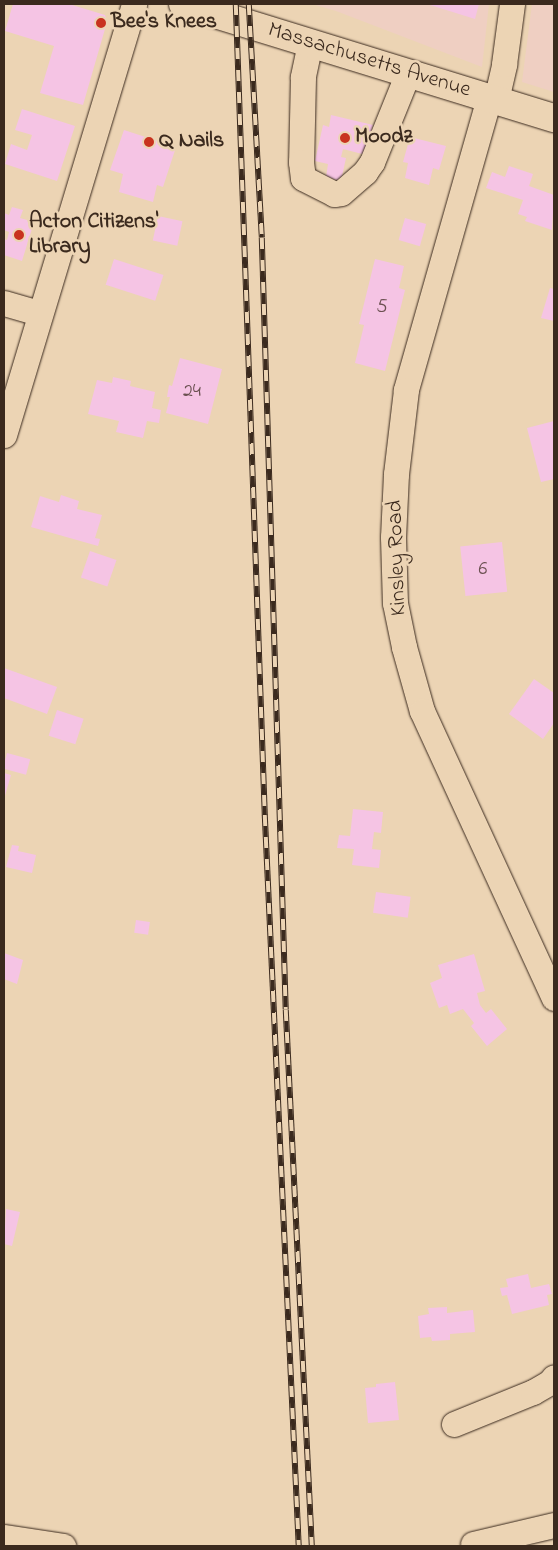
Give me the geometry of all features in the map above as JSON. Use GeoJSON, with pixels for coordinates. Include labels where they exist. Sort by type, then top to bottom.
{"type":"FeatureCollection","features":[{"type":"Feature","properties":{"kind":"main road","name":"Massachusetts Avenue"},"geometry":{"type":"LineString","coordinates":[[183,4],[554,118]]}},
{"type":"Feature","properties":{"kind":"street"},"geometry":{"type":"LineString","coordinates":[[4,435],[39,313],[134,4]]}},
{"type":"Feature","properties":{"kind":"street","name":"Kinsley Road"},"geometry":{"type":"LineString","coordinates":[[512,4],[504,64],[406,390],[399,440],[394,510],[395,603],[404,647],[422,711],[554,998]]}},
{"type":"Feature","properties":{"kind":"street"},"geometry":{"type":"LineString","coordinates":[[310,42],[302,77],[301,162],[303,178],[334,194],[340,194],[366,172],[372,162],[408,73]]}},
{"type":"Feature","properties":{"kind":"street"},"geometry":{"type":"LineString","coordinates":[[4,302],[39,313]]}},
{"type":"Feature","properties":{"kind":"street"},"geometry":{"type":"LineString","coordinates":[[454,1424],[533,1392],[550,1382],[554,1377]]}},
{"type":"Feature","properties":{"kind":"street"},"geometry":{"type":"LineString","coordinates":[[473,1544],[554,1525]]}},
{"type":"Feature","properties":{"kind":"street"},"geometry":{"type":"LineString","coordinates":[[4,1538],[63,1546]]}},
{"type":"Feature","properties":{"kind":"shaded area"},"geometry":{"type":"Polygon","coordinates":[[[312,4],[489,4],[482,67],[336,11],[312,4]]]}},
{"type":"Feature","properties":{"kind":"shaded area"},"geometry":{"type":"Polygon","coordinates":[[[532,4],[554,4],[554,92],[522,82],[532,4]]]}},
{"type":"Feature","properties":{"kind":"building"},"geometry":{"type":"Polygon","coordinates":[[[13,4],[69,4],[105,15],[107,22],[83,105],[40,93],[54,46],[5,31],[13,4]]]}},
{"type":"Feature","properties":{"kind":"building"},"geometry":{"type":"Polygon","coordinates":[[[427,4],[479,4],[475,19],[427,4]]]}},
{"type":"Feature","properties":{"kind":"building"},"geometry":{"type":"Polygon","coordinates":[[[22,109],[75,126],[57,181],[5,164],[11,144],[27,150],[32,135],[15,130],[22,109]]]}},
{"type":"Feature","properties":{"kind":"building","name":"Moodz"},"geometry":{"type":"Polygon","coordinates":[[[331,115],[373,125],[366,155],[343,149],[341,157],[346,158],[341,181],[326,177],[328,164],[315,161],[323,125],[329,127],[331,115]]]}},
{"type":"Feature","properties":{"kind":"building"},"geometry":{"type":"Polygon","coordinates":[[[124,130],[176,147],[163,187],[157,185],[153,202],[119,192],[123,174],[110,170],[124,130]]]}},
{"type":"Feature","properties":{"kind":"building"},"geometry":{"type":"Polygon","coordinates":[[[410,137],[446,146],[439,170],[433,168],[429,185],[405,178],[408,163],[403,162],[410,137]]]}},
{"type":"Feature","properties":{"kind":"building"},"geometry":{"type":"Polygon","coordinates":[[[509,166],[533,174],[529,186],[554,195],[552,230],[525,221],[527,217],[518,214],[523,200],[486,188],[492,172],[505,177],[509,166]]]}},
{"type":"Feature","properties":{"kind":"building","name":"Acton Citizens' Library"},"geometry":{"type":"Polygon","coordinates":[[[12,207],[23,210],[20,218],[34,222],[22,261],[4,255],[4,239],[7,240],[9,232],[4,230],[4,213],[9,215],[12,207]]]}},
{"type":"Feature","properties":{"kind":"building"},"geometry":{"type":"Polygon","coordinates":[[[158,216],[182,221],[177,246],[153,240],[158,216]]]}},
{"type":"Feature","properties":{"kind":"building"},"geometry":{"type":"Polygon","coordinates":[[[405,218],[426,224],[420,246],[399,240],[405,218]]]}},
{"type":"Feature","properties":{"kind":"building"},"geometry":{"type":"Polygon","coordinates":[[[114,259],[163,275],[155,301],[106,285],[114,259]]]}},
{"type":"Feature","properties":{"kind":"building"},"geometry":{"type":"Polygon","coordinates":[[[375,259],[404,266],[399,288],[405,290],[385,371],[355,363],[364,325],[359,324],[375,259]]]}},
{"type":"Feature","properties":{"kind":"building"},"geometry":{"type":"Polygon","coordinates":[[[550,288],[554,289],[554,321],[541,318],[550,288]]]}},
{"type":"Feature","properties":{"kind":"building"},"geometry":{"type":"Polygon","coordinates":[[[180,358],[222,369],[208,424],[166,413],[170,397],[167,397],[169,385],[172,386],[180,358]]]}},
{"type":"Feature","properties":{"kind":"building"},"geometry":{"type":"Polygon","coordinates":[[[113,377],[131,381],[130,386],[155,392],[152,408],[161,410],[159,423],[147,421],[143,438],[116,432],[119,421],[88,414],[97,380],[112,383],[113,377]]]}},
{"type":"Feature","properties":{"kind":"building"},"geometry":{"type":"Polygon","coordinates":[[[554,421],[554,479],[541,482],[527,428],[554,421]]]}},
{"type":"Feature","properties":{"kind":"building"},"geometry":{"type":"Polygon","coordinates":[[[61,495],[79,501],[77,509],[102,515],[95,538],[100,539],[98,546],[31,527],[40,496],[59,502],[61,495]]]}},
{"type":"Feature","properties":{"kind":"building"},"geometry":{"type":"Polygon","coordinates":[[[502,542],[507,592],[465,596],[460,546],[502,542]]]}},
{"type":"Feature","properties":{"kind":"building"},"geometry":{"type":"Polygon","coordinates":[[[90,551],[116,560],[107,587],[81,577],[90,551]]]}},
{"type":"Feature","properties":{"kind":"building"},"geometry":{"type":"Polygon","coordinates":[[[4,668],[57,687],[47,714],[4,698],[4,668]]]}},
{"type":"Feature","properties":{"kind":"building"},"geometry":{"type":"Polygon","coordinates":[[[534,679],[554,693],[554,723],[543,739],[509,714],[534,679]]]}},
{"type":"Feature","properties":{"kind":"building"},"geometry":{"type":"Polygon","coordinates":[[[57,710],[84,719],[75,744],[49,736],[57,710]]]}},
{"type":"Feature","properties":{"kind":"building"},"geometry":{"type":"Polygon","coordinates":[[[7,753],[30,759],[26,775],[4,769],[7,753]]]}},
{"type":"Feature","properties":{"kind":"building"},"geometry":{"type":"Polygon","coordinates":[[[4,773],[11,775],[4,799],[4,773]]]}},
{"type":"Feature","properties":{"kind":"building"},"geometry":{"type":"Polygon","coordinates":[[[353,809],[383,812],[381,833],[374,832],[372,849],[381,850],[379,868],[352,865],[354,849],[337,848],[339,835],[350,836],[353,809]]]}},
{"type":"Feature","properties":{"kind":"building"},"geometry":{"type":"Polygon","coordinates":[[[12,845],[19,846],[18,851],[36,855],[32,873],[6,867],[12,845]]]}},
{"type":"Feature","properties":{"kind":"building"},"geometry":{"type":"Polygon","coordinates":[[[376,892],[411,897],[408,918],[373,913],[376,892]]]}},
{"type":"Feature","properties":{"kind":"building"},"geometry":{"type":"Polygon","coordinates":[[[136,920],[150,922],[148,935],[134,933],[136,920]]]}},
{"type":"Feature","properties":{"kind":"building"},"geometry":{"type":"Polygon","coordinates":[[[4,953],[23,960],[17,984],[4,979],[4,953]]]}},
{"type":"Feature","properties":{"kind":"building"},"geometry":{"type":"Polygon","coordinates":[[[474,954],[485,991],[477,993],[480,1005],[486,1013],[491,1009],[507,1029],[487,1046],[471,1026],[474,1023],[463,1009],[450,1014],[447,1005],[439,1008],[430,983],[442,978],[438,965],[474,954]]]}},
{"type":"Feature","properties":{"kind":"building"},"geometry":{"type":"Polygon","coordinates":[[[6,1209],[20,1212],[12,1246],[4,1244],[6,1209]]]}},
{"type":"Feature","properties":{"kind":"building"},"geometry":{"type":"Polygon","coordinates":[[[528,1274],[531,1288],[549,1284],[552,1294],[547,1295],[549,1305],[512,1314],[507,1295],[502,1296],[500,1288],[508,1287],[506,1279],[528,1274]]]}},
{"type":"Feature","properties":{"kind":"building"},"geometry":{"type":"Polygon","coordinates":[[[447,1307],[447,1313],[473,1310],[475,1332],[450,1334],[450,1340],[432,1341],[431,1337],[420,1338],[418,1316],[429,1314],[428,1308],[447,1307]]]}},
{"type":"Feature","properties":{"kind":"building"},"geometry":{"type":"Polygon","coordinates":[[[395,1382],[399,1420],[368,1423],[365,1388],[376,1387],[376,1384],[395,1382]]]}},
{"type":"Feature","properties":{"kind":"railway"},"geometry":{"type":"LineString","coordinates":[[236,4],[265,815],[299,1546]]}},
{"type":"Feature","properties":{"kind":"railway"},"geometry":{"type":"LineString","coordinates":[[249,4],[262,238],[286,1010],[312,1546]]}},
{"type":"Feature","properties":{"kind":"place","name":"Bee's Knees"},"geometry":{"type":"Point","coordinates":[101,23]}},
{"type":"Feature","properties":{"kind":"place","name":"Moodz"},"geometry":{"type":"Point","coordinates":[345,138]}},
{"type":"Feature","properties":{"kind":"place","name":"Q Nails"},"geometry":{"type":"Point","coordinates":[149,142]}},
{"type":"Feature","properties":{"kind":"place","name":"Acton Citizens' Library"},"geometry":{"type":"Point","coordinates":[19,235]}}]}
